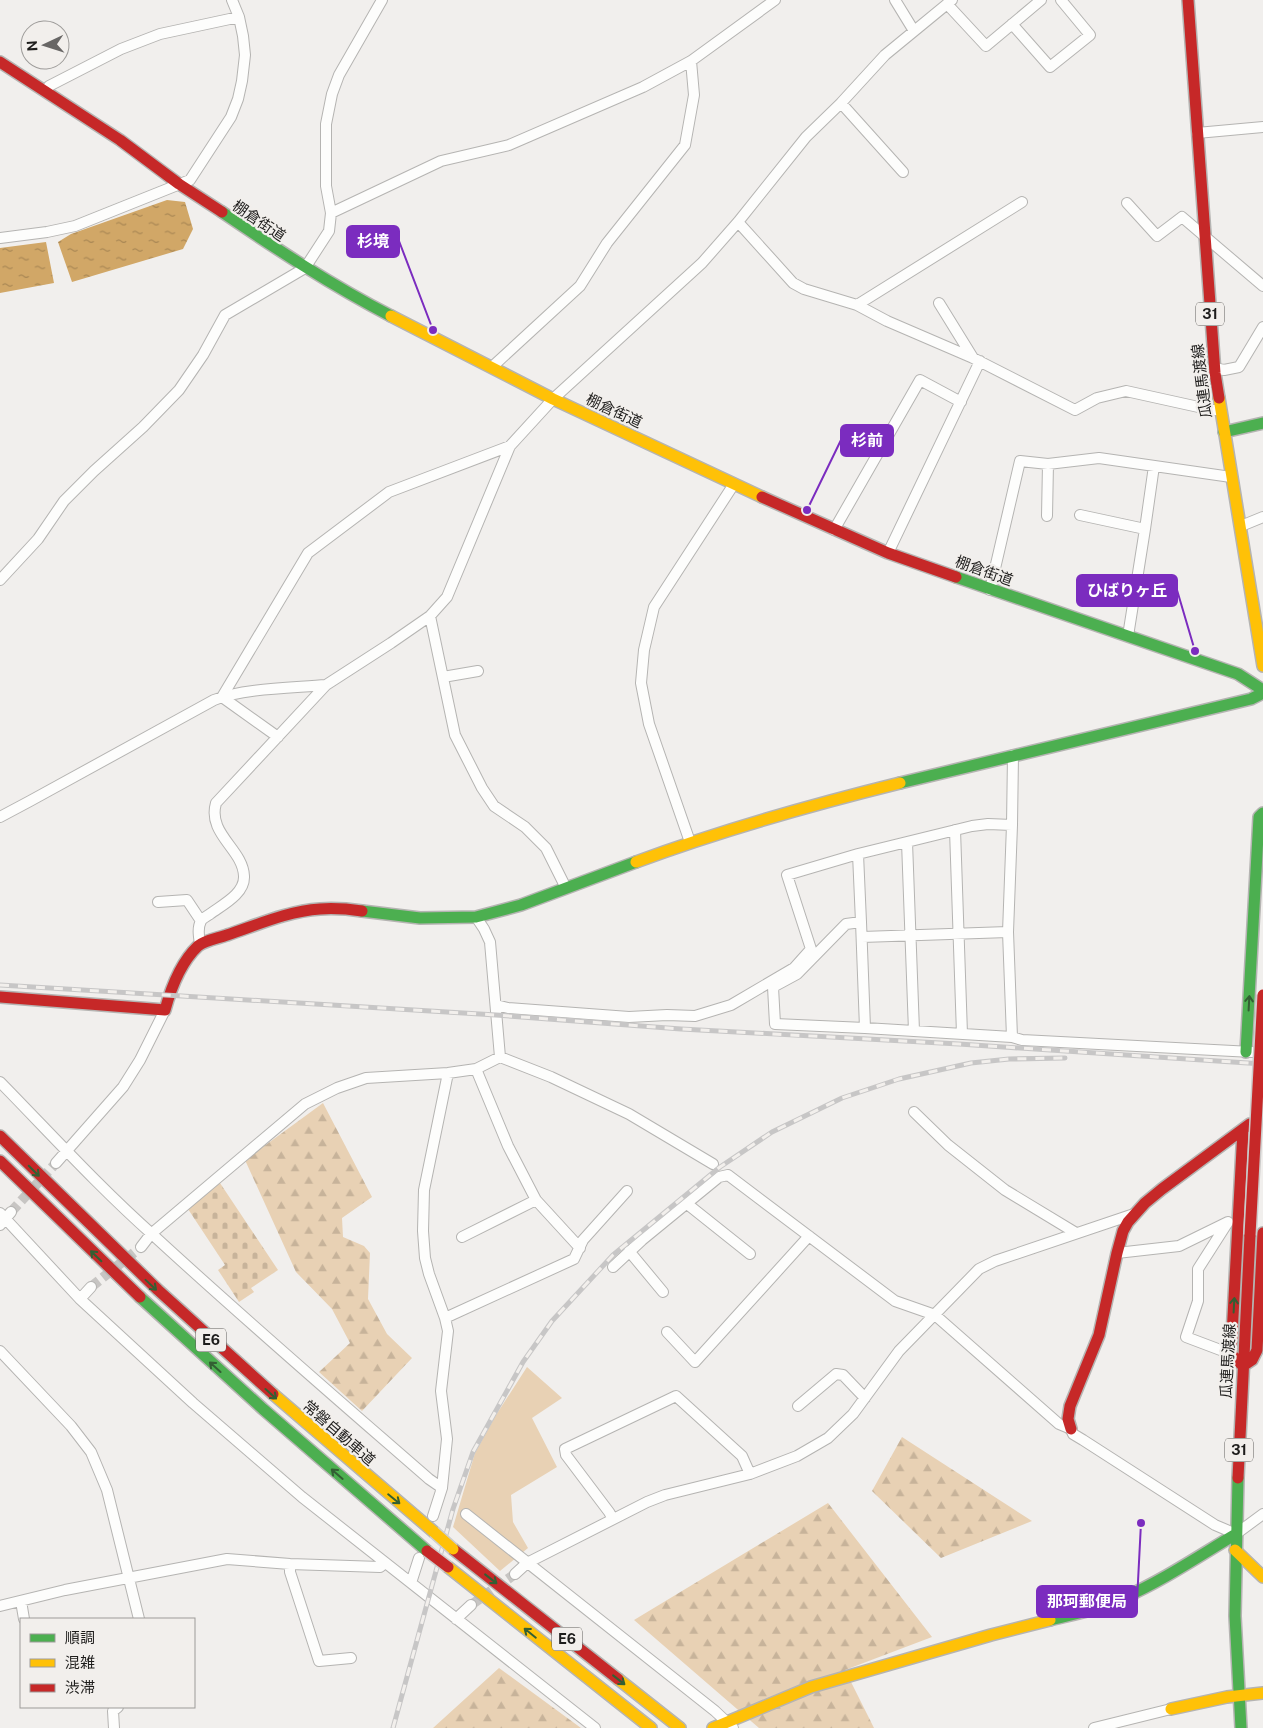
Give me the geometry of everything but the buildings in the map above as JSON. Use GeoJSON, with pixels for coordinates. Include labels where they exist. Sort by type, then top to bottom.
{"type":"FeatureCollection","features":[{"type":"Feature","properties":{"kind":"main road","name":"瓜連馬渡線"},"geometry":{"type":"LineString","coordinates":[[1188,0],[1215,368],[1220,410],[1263,666]]}},
{"type":"Feature","properties":{"kind":"main road","name":"棚倉街道"},"geometry":{"type":"LineString","coordinates":[[0,62],[120,140],[179,184],[304,268],[347,293],[553,399],[834,530],[888,553],[990,590],[1238,674],[1263,691]]}},
{"type":"Feature","properties":{"kind":"main road"},"geometry":{"type":"LineString","coordinates":[[1224,432],[1263,423]]}},
{"type":"Feature","properties":{"kind":"main road"},"geometry":{"type":"LineString","coordinates":[[0,997],[165,1010],[169,996],[186,960],[200,944],[261,923],[319,909],[344,909],[420,918],[476,917],[521,905],[690,842],[859,793],[1250,699],[1263,691]]}},
{"type":"Feature","properties":{"kind":"main road"},"geometry":{"type":"LineString","coordinates":[[1246,1052],[1259,817],[1263,813]]}},
{"type":"Feature","properties":{"kind":"main road","name":"瓜連馬渡線"},"geometry":{"type":"LineString","coordinates":[[1242,1728],[1235,1616],[1235,1550],[1263,995]]}},
{"type":"Feature","properties":{"kind":"main road"},"geometry":{"type":"LineString","coordinates":[[1071,1429],[1068,1419],[1070,1406],[1099,1335],[1123,1231],[1134,1214],[1162,1189],[1263,1114]]}},
{"type":"Feature","properties":{"kind":"main road"},"geometry":{"type":"LineString","coordinates":[[1243,1130],[1232,1354],[1243,1366],[1250,1362],[1260,1351],[1263,1233]]}},
{"type":"Feature","properties":{"kind":"main road","name":"常磐自動車道"},"geometry":{"type":"LineString","coordinates":[[0,1136],[129,1265],[297,1417],[453,1549],[680,1728]]}},
{"type":"Feature","properties":{"kind":"main road","name":"E6"},"geometry":{"type":"LineString","coordinates":[[0,1161],[178,1334],[423,1555],[448,1567],[651,1728]]}},
{"type":"Feature","properties":{"kind":"main road"},"geometry":{"type":"LineString","coordinates":[[712,1728],[729,1725],[811,1687],[991,1635],[1087,1611],[1122,1599],[1236,1534]]}},
{"type":"Feature","properties":{"kind":"main road"},"geometry":{"type":"LineString","coordinates":[[1235,1550],[1263,1577]]}},
{"type":"Feature","properties":{"kind":"main road"},"geometry":{"type":"LineString","coordinates":[[1171,1709],[1227,1697],[1263,1694]]}},
{"type":"Feature","properties":{"kind":"street"},"geometry":{"type":"LineString","coordinates":[[0,238],[47,232],[75,226],[190,180],[230,117],[238,99],[245,55],[239,17],[232,0]]}},
{"type":"Feature","properties":{"kind":"street"},"geometry":{"type":"LineString","coordinates":[[0,580],[38,539],[64,502],[179,390],[225,315],[304,268],[328,231],[331,213],[326,186],[326,124],[332,94],[339,75],[382,0]]}},
{"type":"Feature","properties":{"kind":"street"},"geometry":{"type":"LineString","coordinates":[[331,213],[441,162],[509,145],[643,87],[691,61],[775,0]]}},
{"type":"Feature","properties":{"kind":"street"},"geometry":{"type":"LineString","coordinates":[[895,0],[914,30]]}},
{"type":"Feature","properties":{"kind":"street"},"geometry":{"type":"LineString","coordinates":[[200,944],[198,931],[201,921],[238,893],[243,884],[244,876],[242,866],[216,824],[213,813],[216,803],[326,684],[430,616],[447,598],[510,446],[553,399],[702,263],[738,222],[806,137],[841,103],[885,55],[914,30],[950,2],[986,46],[1041,0]]}},
{"type":"Feature","properties":{"kind":"street"},"geometry":{"type":"LineString","coordinates":[[1012,24],[1050,67],[1090,35],[1062,0]]}},
{"type":"Feature","properties":{"kind":"street"},"geometry":{"type":"LineString","coordinates":[[46,92],[49,86],[120,49],[160,34],[239,17]]}},
{"type":"Feature","properties":{"kind":"street"},"geometry":{"type":"LineString","coordinates":[[492,367],[580,286],[606,243],[685,145],[694,95],[691,61]]}},
{"type":"Feature","properties":{"kind":"street"},"geometry":{"type":"LineString","coordinates":[[841,103],[904,172]]}},
{"type":"Feature","properties":{"kind":"street"},"geometry":{"type":"LineString","coordinates":[[1197,133],[1263,127]]}},
{"type":"Feature","properties":{"kind":"street"},"geometry":{"type":"LineString","coordinates":[[857,305],[1022,202]]}},
{"type":"Feature","properties":{"kind":"street"},"geometry":{"type":"LineString","coordinates":[[1127,203],[1157,236],[1182,217],[1204,238],[1263,286]]}},
{"type":"Feature","properties":{"kind":"street"},"geometry":{"type":"LineString","coordinates":[[738,222],[793,283],[804,289],[857,305],[888,322],[977,360],[1076,410],[1097,398],[1126,391],[1212,410],[1220,410]]}},
{"type":"Feature","properties":{"kind":"street"},"geometry":{"type":"LineString","coordinates":[[939,303],[977,360]]}},
{"type":"Feature","properties":{"kind":"street"},"geometry":{"type":"LineString","coordinates":[[1215,368],[1224,370],[1239,367],[1263,328]]}},
{"type":"Feature","properties":{"kind":"street"},"geometry":{"type":"LineString","coordinates":[[888,553],[961,402],[977,360]]}},
{"type":"Feature","properties":{"kind":"street"},"geometry":{"type":"LineString","coordinates":[[834,530],[920,380],[961,402]]}},
{"type":"Feature","properties":{"kind":"street"},"geometry":{"type":"LineString","coordinates":[[222,696],[308,553],[389,492],[510,446]]}},
{"type":"Feature","properties":{"kind":"street"},"geometry":{"type":"LineString","coordinates":[[990,590],[1020,461],[1048,464],[1099,458],[1231,477]]}},
{"type":"Feature","properties":{"kind":"street"},"geometry":{"type":"LineString","coordinates":[[1047,516],[1048,464]]}},
{"type":"Feature","properties":{"kind":"street"},"geometry":{"type":"LineString","coordinates":[[1128,636],[1146,529],[1154,466]]}},
{"type":"Feature","properties":{"kind":"street"},"geometry":{"type":"LineString","coordinates":[[690,842],[650,724],[641,684],[644,650],[654,607],[734,484]]}},
{"type":"Feature","properties":{"kind":"street"},"geometry":{"type":"LineString","coordinates":[[1080,515],[1146,529]]}},
{"type":"Feature","properties":{"kind":"street"},"geometry":{"type":"LineString","coordinates":[[1241,526],[1263,517]]}},
{"type":"Feature","properties":{"kind":"street"},"geometry":{"type":"LineString","coordinates":[[430,616],[455,736],[482,788],[494,806],[525,827],[546,848],[566,888]]}},
{"type":"Feature","properties":{"kind":"street"},"geometry":{"type":"LineString","coordinates":[[443,677],[478,672]]}},
{"type":"Feature","properties":{"kind":"street"},"geometry":{"type":"LineString","coordinates":[[0,816],[222,696],[326,684]]}},
{"type":"Feature","properties":{"kind":"street"},"geometry":{"type":"LineString","coordinates":[[222,696],[278,737]]}},
{"type":"Feature","properties":{"kind":"street"},"geometry":{"type":"LineString","coordinates":[[1012,1036],[1008,932],[1013,755]]}},
{"type":"Feature","properties":{"kind":"street"},"geometry":{"type":"LineString","coordinates":[[496,1005],[508,1008],[630,1016],[668,1015],[684,1017],[695,1016],[731,1005],[794,968],[811,949],[787,875],[858,854],[955,830],[988,824],[1012,825]]}},
{"type":"Feature","properties":{"kind":"street"},"geometry":{"type":"LineString","coordinates":[[955,830],[962,1034]]}},
{"type":"Feature","properties":{"kind":"street"},"geometry":{"type":"LineString","coordinates":[[907,842],[914,1031]]}},
{"type":"Feature","properties":{"kind":"street"},"geometry":{"type":"LineString","coordinates":[[858,854],[865,1028]]}},
{"type":"Feature","properties":{"kind":"street"},"geometry":{"type":"LineString","coordinates":[[158,902],[187,900],[201,921]]}},
{"type":"Feature","properties":{"kind":"street"},"geometry":{"type":"LineString","coordinates":[[476,917],[490,942],[500,1058]]}},
{"type":"Feature","properties":{"kind":"street"},"geometry":{"type":"LineString","coordinates":[[861,922],[846,924],[797,974],[773,987],[775,1024],[1012,1036],[1022,1040],[1263,1052]]}},
{"type":"Feature","properties":{"kind":"street"},"geometry":{"type":"LineString","coordinates":[[862,936],[1008,932]]}},
{"type":"Feature","properties":{"kind":"street"},"geometry":{"type":"LineString","coordinates":[[56,1163],[123,1087],[140,1060],[165,1010]]}},
{"type":"Feature","properties":{"kind":"street"},"geometry":{"type":"LineString","coordinates":[[141,1247],[151,1234],[305,1104],[336,1088],[366,1078],[448,1073],[476,1069],[500,1058],[551,1077],[629,1114],[713,1164]]}},
{"type":"Feature","properties":{"kind":"street"},"geometry":{"type":"LineString","coordinates":[[476,1069],[508,1146],[536,1200],[580,1248]]}},
{"type":"Feature","properties":{"kind":"street"},"geometry":{"type":"LineString","coordinates":[[433,1516],[442,1488],[447,1439],[441,1391],[448,1332],[445,1318],[429,1274],[422,1205],[448,1073]]}},
{"type":"Feature","properties":{"kind":"street"},"geometry":{"type":"LineString","coordinates":[[0,1082],[151,1234],[429,1479],[442,1488]]}},
{"type":"Feature","properties":{"kind":"street"},"geometry":{"type":"LineString","coordinates":[[914,1112],[948,1145],[1005,1190],[1076,1233]]}},
{"type":"Feature","properties":{"kind":"street"},"geometry":{"type":"LineString","coordinates":[[613,1267],[686,1203],[719,1177],[728,1174],[895,1301],[935,1315],[1058,1424],[1071,1429],[1074,1434],[1215,1525],[1236,1534],[1261,1520]]}},
{"type":"Feature","properties":{"kind":"street"},"geometry":{"type":"LineString","coordinates":[[445,1318],[574,1259],[583,1240],[627,1191]]}},
{"type":"Feature","properties":{"kind":"street"},"geometry":{"type":"LineString","coordinates":[[462,1237],[536,1200]]}},
{"type":"Feature","properties":{"kind":"street"},"geometry":{"type":"LineString","coordinates":[[686,1203],[750,1254]]}},
{"type":"Feature","properties":{"kind":"street"},"geometry":{"type":"LineString","coordinates":[[1117,1253],[1179,1246],[1228,1222],[1239,1213]]}},
{"type":"Feature","properties":{"kind":"street"},"geometry":{"type":"LineString","coordinates":[[515,1574],[527,1563],[647,1502],[665,1495],[750,1474],[797,1456],[828,1438],[853,1414],[899,1351],[979,1269],[995,1261],[1134,1214]]}},
{"type":"Feature","properties":{"kind":"street"},"geometry":{"type":"LineString","coordinates":[[4,1217],[80,1299],[193,1403],[302,1497],[595,1728]]}},
{"type":"Feature","properties":{"kind":"street"},"geometry":{"type":"LineString","coordinates":[[1228,1222],[1198,1270],[1198,1301],[1186,1337],[1232,1354]]}},
{"type":"Feature","properties":{"kind":"street"},"geometry":{"type":"LineString","coordinates":[[667,1332],[695,1362],[809,1236]]}},
{"type":"Feature","properties":{"kind":"street"},"geometry":{"type":"LineString","coordinates":[[629,1252],[663,1292]]}},
{"type":"Feature","properties":{"kind":"street"},"geometry":{"type":"LineString","coordinates":[[80,1299],[92,1287]]}},
{"type":"Feature","properties":{"kind":"street"},"geometry":{"type":"LineString","coordinates":[[0,1351],[71,1426],[91,1452],[107,1490],[139,1618]]}},
{"type":"Feature","properties":{"kind":"street"},"geometry":{"type":"LineString","coordinates":[[798,1406],[836,1374],[843,1376],[865,1398]]}},
{"type":"Feature","properties":{"kind":"street"},"geometry":{"type":"LineString","coordinates":[[613,1519],[610,1512],[566,1455],[565,1448],[676,1396],[742,1456],[750,1474]]}},
{"type":"Feature","properties":{"kind":"street"},"geometry":{"type":"LineString","coordinates":[[466,1514],[715,1711],[729,1725]]}},
{"type":"Feature","properties":{"kind":"street"},"geometry":{"type":"LineString","coordinates":[[411,1583],[423,1555]]}},
{"type":"Feature","properties":{"kind":"street"},"geometry":{"type":"LineString","coordinates":[[0,1606],[65,1590],[227,1559],[290,1564],[380,1567],[385,1563]]}},
{"type":"Feature","properties":{"kind":"street"},"geometry":{"type":"LineString","coordinates":[[290,1564],[290,1572],[319,1661],[351,1658]]}},
{"type":"Feature","properties":{"kind":"street"},"geometry":{"type":"LineString","coordinates":[[21,1601],[24,1618]]}},
{"type":"Feature","properties":{"kind":"street"},"geometry":{"type":"LineString","coordinates":[[456,1619],[471,1605]]}},
{"type":"Feature","properties":{"kind":"street"},"geometry":{"type":"LineString","coordinates":[[114,1728],[114,1710],[117,1708]]}},
{"type":"Feature","properties":{"kind":"street"},"geometry":{"type":"LineString","coordinates":[[1094,1728],[1171,1709]]}},
{"type":"Feature","properties":{"kind":"green space"},"geometry":{"type":"Polygon","coordinates":[[[323,1103],[372,1197],[342,1218],[343,1237],[364,1246],[370,1253],[368,1299],[387,1334],[412,1358],[362,1411],[319,1372],[350,1343],[332,1309],[296,1272],[245,1160],[323,1103]]]}},
{"type":"Feature","properties":{"kind":"green space"},"geometry":{"type":"Polygon","coordinates":[[[220,1183],[278,1270],[251,1288],[254,1292],[239,1302],[218,1270],[225,1265],[186,1206],[220,1183]]]}},
{"type":"Feature","properties":{"kind":"green space"},"geometry":{"type":"Polygon","coordinates":[[[527,1367],[562,1398],[532,1418],[557,1467],[511,1495],[513,1522],[528,1548],[500,1571],[453,1527],[475,1453],[496,1415],[527,1367]]]}},
{"type":"Feature","properties":{"kind":"green space"},"geometry":{"type":"Polygon","coordinates":[[[902,1437],[1032,1521],[941,1558],[872,1491],[902,1437]]]}},
{"type":"Feature","properties":{"kind":"green space"},"geometry":{"type":"Polygon","coordinates":[[[828,1503],[932,1637],[845,1670],[874,1728],[759,1728],[634,1620],[828,1503]]]}},
{"type":"Feature","properties":{"kind":"green space"},"geometry":{"type":"Polygon","coordinates":[[[499,1668],[581,1728],[433,1728],[499,1668]]]}},
{"type":"Feature","properties":{"kind":"water"},"geometry":{"type":"Polygon","coordinates":[[[167,200],[185,202],[193,229],[183,249],[72,282],[58,242],[71,234],[167,200]]]}},
{"type":"Feature","properties":{"kind":"water"},"geometry":{"type":"Polygon","coordinates":[[[46,242],[54,283],[0,293],[0,248],[46,242]]]}},
{"type":"Feature","properties":{"kind":"tunnel"},"geometry":{"type":"LineString","coordinates":[[11,1212],[56,1163]]}},
{"type":"Feature","properties":{"kind":"tunnel"},"geometry":{"type":"LineString","coordinates":[[91,1287],[141,1247]]}},
{"type":"Feature","properties":{"kind":"tunnel"},"geometry":{"type":"LineString","coordinates":[[471,1605],[515,1574]]}},
{"type":"Feature","properties":{"kind":"railway"},"geometry":{"type":"LineString","coordinates":[[0,985],[1263,1064]]}},
{"type":"Feature","properties":{"kind":"railway"},"geometry":{"type":"LineString","coordinates":[[393,1728],[453,1509],[473,1452],[523,1362],[552,1321],[613,1255],[720,1167],[772,1132],[842,1098],[899,1079],[971,1063],[1009,1059],[1065,1058]]}},
{"type":"Feature","properties":{"kind":"traffic: fast"},"geometry":{"type":"LineString","coordinates":[[222,212],[305,267],[391,316]]}},
{"type":"Feature","properties":{"kind":"traffic: fast"},"geometry":{"type":"LineString","coordinates":[[1224,432],[1263,423]]}},
{"type":"Feature","properties":{"kind":"traffic: fast"},"geometry":{"type":"LineString","coordinates":[[956,577],[1238,674],[1263,690]]}},
{"type":"Feature","properties":{"kind":"traffic: fast"},"geometry":{"type":"LineString","coordinates":[[900,783],[1251,699],[1263,693]]}},
{"type":"Feature","properties":{"kind":"traffic: fast"},"geometry":{"type":"LineString","coordinates":[[1246,1052],[1259,817],[1263,813]]}},
{"type":"Feature","properties":{"kind":"traffic: fast"},"geometry":{"type":"LineString","coordinates":[[362,911],[420,918],[476,917],[521,905],[636,862]]}},
{"type":"Feature","properties":{"kind":"traffic: fast"},"geometry":{"type":"LineString","coordinates":[[140,1297],[263,1409],[427,1551]]}},
{"type":"Feature","properties":{"kind":"traffic: fast"},"geometry":{"type":"LineString","coordinates":[[1238,1478],[1235,1616],[1241,1728]]}},
{"type":"Feature","properties":{"kind":"traffic: fast"},"geometry":{"type":"LineString","coordinates":[[1050,1620],[1096,1608],[1123,1598],[1166,1576],[1236,1534]]}},
{"type":"Feature","properties":{"kind":"traffic: slow"},"geometry":{"type":"LineString","coordinates":[[391,316],[553,399],[762,497]]}},
{"type":"Feature","properties":{"kind":"traffic: slow"},"geometry":{"type":"LineString","coordinates":[[1219,398],[1263,666]]}},
{"type":"Feature","properties":{"kind":"traffic: slow"},"geometry":{"type":"LineString","coordinates":[[636,862],[701,839],[767,819],[900,783]]}},
{"type":"Feature","properties":{"kind":"traffic: slow"},"geometry":{"type":"LineString","coordinates":[[273,1394],[434,1532]]}},
{"type":"Feature","properties":{"kind":"traffic: slow"},"geometry":{"type":"LineString","coordinates":[[434,1532],[453,1549]]}},
{"type":"Feature","properties":{"kind":"traffic: slow"},"geometry":{"type":"LineString","coordinates":[[1235,1550],[1263,1577]]}},
{"type":"Feature","properties":{"kind":"traffic: slow"},"geometry":{"type":"LineString","coordinates":[[448,1567],[651,1728]]}},
{"type":"Feature","properties":{"kind":"traffic: slow"},"geometry":{"type":"LineString","coordinates":[[713,1728],[811,1687],[1050,1620]]}},
{"type":"Feature","properties":{"kind":"traffic: slow"},"geometry":{"type":"LineString","coordinates":[[618,1679],[680,1728]]}},
{"type":"Feature","properties":{"kind":"traffic: slow"},"geometry":{"type":"LineString","coordinates":[[1171,1709],[1227,1697],[1263,1693]]}},
{"type":"Feature","properties":{"kind":"traffic: jam"},"geometry":{"type":"LineString","coordinates":[[1188,0],[1215,373],[1219,398]]}},
{"type":"Feature","properties":{"kind":"traffic: jam"},"geometry":{"type":"LineString","coordinates":[[0,62],[120,140],[179,184],[222,212]]}},
{"type":"Feature","properties":{"kind":"traffic: jam"},"geometry":{"type":"LineString","coordinates":[[762,497],[888,553],[956,577]]}},
{"type":"Feature","properties":{"kind":"traffic: jam"},"geometry":{"type":"LineString","coordinates":[[0,997],[165,1010],[170,993],[182,967],[192,952],[204,942],[296,912],[325,909],[362,911]]}},
{"type":"Feature","properties":{"kind":"traffic: jam"},"geometry":{"type":"LineString","coordinates":[[1250,1235],[1263,995]]}},
{"type":"Feature","properties":{"kind":"traffic: jam"},"geometry":{"type":"LineString","coordinates":[[1071,1429],[1068,1419],[1070,1406],[1099,1335],[1117,1253],[1123,1231],[1128,1222],[1145,1203],[1162,1189],[1250,1124]]}},
{"type":"Feature","properties":{"kind":"traffic: jam"},"geometry":{"type":"LineString","coordinates":[[1243,1130],[1231,1354],[1243,1366]]}},
{"type":"Feature","properties":{"kind":"traffic: jam"},"geometry":{"type":"LineString","coordinates":[[0,1136],[158,1290],[273,1394]]}},
{"type":"Feature","properties":{"kind":"traffic: jam"},"geometry":{"type":"LineString","coordinates":[[0,1161],[140,1297]]}},
{"type":"Feature","properties":{"kind":"traffic: jam"},"geometry":{"type":"LineString","coordinates":[[1243,1366],[1252,1360],[1257,1350],[1263,1233]]}},
{"type":"Feature","properties":{"kind":"traffic: jam"},"geometry":{"type":"LineString","coordinates":[[1238,1478],[1250,1235]]}},
{"type":"Feature","properties":{"kind":"traffic: jam"},"geometry":{"type":"LineString","coordinates":[[453,1549],[618,1679]]}},
{"type":"Feature","properties":{"kind":"traffic: jam"},"geometry":{"type":"LineString","coordinates":[[427,1551],[448,1567]]}},
{"type":"Feature","properties":{"kind":"place","name":"杉境"},"geometry":{"type":"Point","coordinates":[433,330]}},
{"type":"Feature","properties":{"kind":"place","name":"杉前"},"geometry":{"type":"Point","coordinates":[807,510]}},
{"type":"Feature","properties":{"kind":"place","name":"ひばりヶ丘"},"geometry":{"type":"Point","coordinates":[1195,651]}},
{"type":"Feature","properties":{"kind":"place","name":"那珂郵便局"},"geometry":{"type":"Point","coordinates":[1141,1523]}}]}
